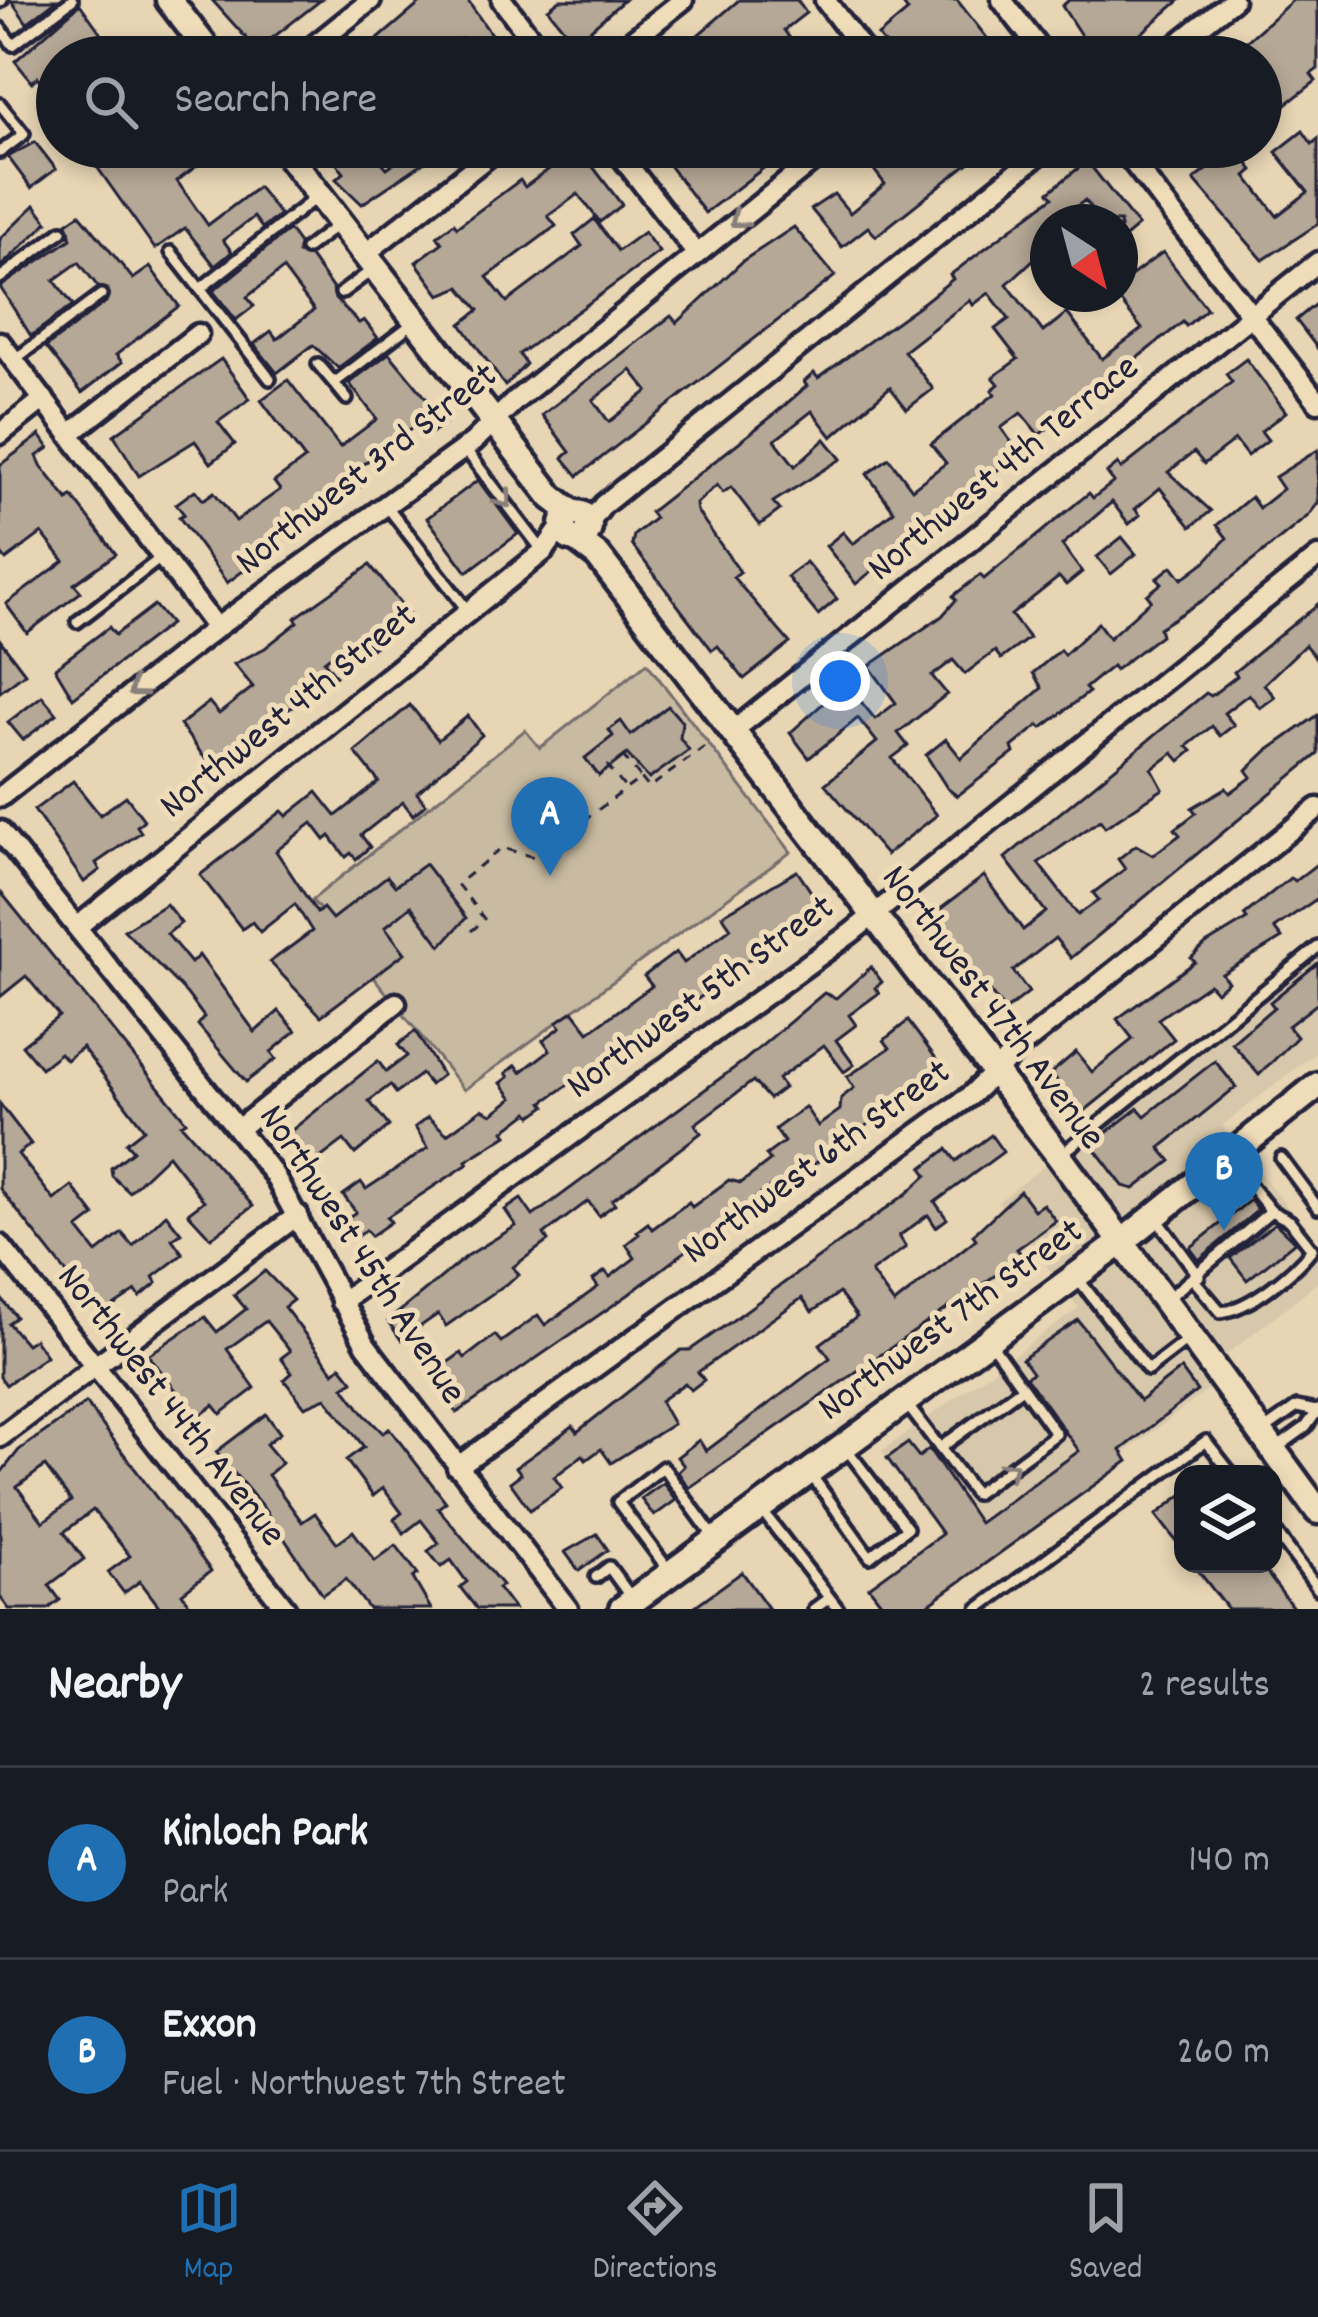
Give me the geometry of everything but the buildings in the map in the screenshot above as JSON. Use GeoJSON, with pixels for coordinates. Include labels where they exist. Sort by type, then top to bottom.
{"type":"FeatureCollection","features":[{"type":"Feature","properties":{"kind":"street"},"geometry":{"type":"LineString","coordinates":[[169,0],[197,36]]}},
{"type":"Feature","properties":{"kind":"street"},"geometry":{"type":"LineString","coordinates":[[326,36],[371,0]]}},
{"type":"Feature","properties":{"kind":"street"},"geometry":{"type":"LineString","coordinates":[[502,0],[529,36]]}},
{"type":"Feature","properties":{"kind":"street"},"geometry":{"type":"LineString","coordinates":[[637,36],[683,0]]}},
{"type":"Feature","properties":{"kind":"street"},"geometry":{"type":"LineString","coordinates":[[825,0],[852,36]]}},
{"type":"Feature","properties":{"kind":"street"},"geometry":{"type":"LineString","coordinates":[[1002,0],[1030,36]]}},
{"type":"Feature","properties":{"kind":"street"},"geometry":{"type":"LineString","coordinates":[[1188,36],[1233,0]]}},
{"type":"Feature","properties":{"kind":"street","name":"Northwest 47th Avenue"},"geometry":{"type":"LineString","coordinates":[[298,168],[552,497],[578,523],[598,556],[995,1071],[1318,1511]]}},
{"type":"Feature","properties":{"kind":"street"},"geometry":{"type":"LineString","coordinates":[[370,261],[476,168]]}},
{"type":"Feature","properties":{"kind":"street"},"geometry":{"type":"LineString","coordinates":[[630,168],[696,253]]}},
{"type":"Feature","properties":{"kind":"street","name":"Northwest 3rd Street"},"geometry":{"type":"LineString","coordinates":[[0,797],[216,628],[465,449],[803,168]]}},
{"type":"Feature","properties":{"kind":"street","name":"Northwest 4th Street"},"geometry":{"type":"LineString","coordinates":[[77,927],[1022,168]]}},
{"type":"Feature","properties":{"kind":"street"},"geometry":{"type":"LineString","coordinates":[[1137,168],[1318,402]]}},
{"type":"Feature","properties":{"kind":"street","name":"Northwest 4th Terrace"},"geometry":{"type":"LineString","coordinates":[[733,731],[1318,262]]}},
{"type":"Feature","properties":{"kind":"street"},"geometry":{"type":"LineString","coordinates":[[70,434],[198,334]]}},
{"type":"Feature","properties":{"kind":"street"},"geometry":{"type":"LineString","coordinates":[[0,342],[216,628]]}},
{"type":"Feature","properties":{"kind":"street"},"geometry":{"type":"LineString","coordinates":[[0,434],[44,399]]}},
{"type":"Feature","properties":{"kind":"street","name":"Northwest 5th Street"},"geometry":{"type":"LineString","coordinates":[[341,1302],[873,914],[1318,557]]}},
{"type":"Feature","properties":{"kind":"street","name":"Northwest 6th Street"},"geometry":{"type":"LineString","coordinates":[[458,1467],[970,1096],[1318,808]]}},
{"type":"Feature","properties":{"kind":"street","name":"Northwest 45th Avenue"},"geometry":{"type":"LineString","coordinates":[[0,831],[238,1129],[298,1215],[341,1302],[458,1467],[568,1609]]}},
{"type":"Feature","properties":{"kind":"street"},"geometry":{"type":"LineString","coordinates":[[238,1129],[396,1003]]}},
{"type":"Feature","properties":{"kind":"street","name":"Northwest 7th Street"},"geometry":{"type":"LineString","coordinates":[[630,1605],[1122,1243],[1318,1085]]}},
{"type":"Feature","properties":{"kind":"street"},"geometry":{"type":"LineString","coordinates":[[0,1437],[93,1363],[298,1215]]}},
{"type":"Feature","properties":{"kind":"street","name":"Northwest 44th Avenue"},"geometry":{"type":"LineString","coordinates":[[0,1245],[286,1609]]}},
{"type":"Feature","properties":{"kind":"lane"},"geometry":{"type":"LineString","coordinates":[[0,28],[13,45],[72,0]]}},
{"type":"Feature","properties":{"kind":"lane"},"geometry":{"type":"LineString","coordinates":[[0,104],[24,134],[0,152]]}},
{"type":"Feature","properties":{"kind":"lane"},"geometry":{"type":"LineString","coordinates":[[200,289],[319,195]]}},
{"type":"Feature","properties":{"kind":"lane"},"geometry":{"type":"LineString","coordinates":[[305,249],[340,223]]}},
{"type":"Feature","properties":{"kind":"lane"},"geometry":{"type":"LineString","coordinates":[[0,278],[62,231]]}},
{"type":"Feature","properties":{"kind":"lane"},"geometry":{"type":"LineString","coordinates":[[171,252],[270,379]]}},
{"type":"Feature","properties":{"kind":"lane"},"geometry":{"type":"LineString","coordinates":[[340,293],[370,261]]}},
{"type":"Feature","properties":{"kind":"lane"},"geometry":{"type":"LineString","coordinates":[[14,360],[100,295]]}},
{"type":"Feature","properties":{"kind":"lane"},"geometry":{"type":"LineString","coordinates":[[334,383],[416,320]]}},
{"type":"Feature","properties":{"kind":"lane"},"geometry":{"type":"LineString","coordinates":[[318,364],[347,399]]}},
{"type":"Feature","properties":{"kind":"lane"},"geometry":{"type":"LineString","coordinates":[[465,449],[544,551]]}},
{"type":"Feature","properties":{"kind":"lane"},"geometry":{"type":"LineString","coordinates":[[386,505],[468,611]]}},
{"type":"Feature","properties":{"kind":"lane"},"geometry":{"type":"LineString","coordinates":[[77,622],[162,557]]}},
{"type":"Feature","properties":{"kind":"lane"},"geometry":{"type":"LineString","coordinates":[[1059,1156],[1318,947]]}},
{"type":"Feature","properties":{"kind":"lane"},"geometry":{"type":"LineString","coordinates":[[1154,1216],[1220,1312],[1234,1310],[1300,1264],[1312,1249],[1290,1221],[1270,1211],[1228,1158]]}},
{"type":"Feature","properties":{"kind":"lane"},"geometry":{"type":"LineString","coordinates":[[1281,1158],[1318,1208]]}},
{"type":"Feature","properties":{"kind":"lane"},"geometry":{"type":"LineString","coordinates":[[1164,1301],[1197,1278],[1270,1211]]}},
{"type":"Feature","properties":{"kind":"lane"},"geometry":{"type":"LineString","coordinates":[[1076,1276],[1148,1370],[1190,1338]]}},
{"type":"Feature","properties":{"kind":"lane"},"geometry":{"type":"LineString","coordinates":[[905,1401],[975,1494],[1056,1434],[988,1340]]}},
{"type":"Feature","properties":{"kind":"lane"},"geometry":{"type":"LineString","coordinates":[[940,1448],[1022,1388]]}},
{"type":"Feature","properties":{"kind":"lane"},"geometry":{"type":"LineString","coordinates":[[1266,1442],[1298,1408],[1315,1414]]}},
{"type":"Feature","properties":{"kind":"lane"},"geometry":{"type":"LineString","coordinates":[[1266,1442],[1315,1414]]}},
{"type":"Feature","properties":{"kind":"lane"},"geometry":{"type":"LineString","coordinates":[[978,1609],[1206,1441],[1225,1465]]}},
{"type":"Feature","properties":{"kind":"lane"},"geometry":{"type":"LineString","coordinates":[[808,1472],[870,1557],[907,1528],[844,1446]]}},
{"type":"Feature","properties":{"kind":"lane"},"geometry":{"type":"LineString","coordinates":[[671,1573],[619,1502],[663,1467],[716,1540]]}},
{"type":"Feature","properties":{"kind":"lane"},"geometry":{"type":"LineString","coordinates":[[760,1508],[838,1609]]}},
{"type":"Feature","properties":{"kind":"lane"},"geometry":{"type":"LineString","coordinates":[[1282,1540],[1318,1589]]}},
{"type":"Feature","properties":{"kind":"lane"},"geometry":{"type":"LineString","coordinates":[[596,1577],[609,1567],[630,1605]]}},
{"type":"Feature","properties":{"kind":"lane"},"geometry":{"type":"LineString","coordinates":[[814,1609],[829,1598]]}},
{"type":"Feature","properties":{"kind":"path"},"geometry":{"type":"LineString","coordinates":[[626,789],[609,768],[625,758],[649,788],[710,743]]}},
{"type":"Feature","properties":{"kind":"path"},"geometry":{"type":"LineString","coordinates":[[471,931],[485,920],[457,884],[504,847],[534,857],[641,778]]}},
{"type":"Feature","properties":{"kind":"shaded area"},"geometry":{"type":"Polygon","coordinates":[[[647,663],[791,852],[464,1090],[312,900],[525,730],[540,748],[647,663]]]}},
{"type":"Feature","properties":{"kind":"shaded area"},"geometry":{"type":"Polygon","coordinates":[[[1318,950],[1318,1051],[1222,1126],[1318,1245],[1318,1282],[1226,1355],[1234,1370],[972,1569],[882,1451],[1079,1308],[998,1202],[1318,950]]]}},
{"type":"Feature","properties":{"kind":"place","name":"Kinloch Park"},"geometry":{"type":"Point","coordinates":[550,876]}},
{"type":"Feature","properties":{"kind":"place","name":"Exxon"},"geometry":{"type":"Point","coordinates":[1224,1231]}}]}
